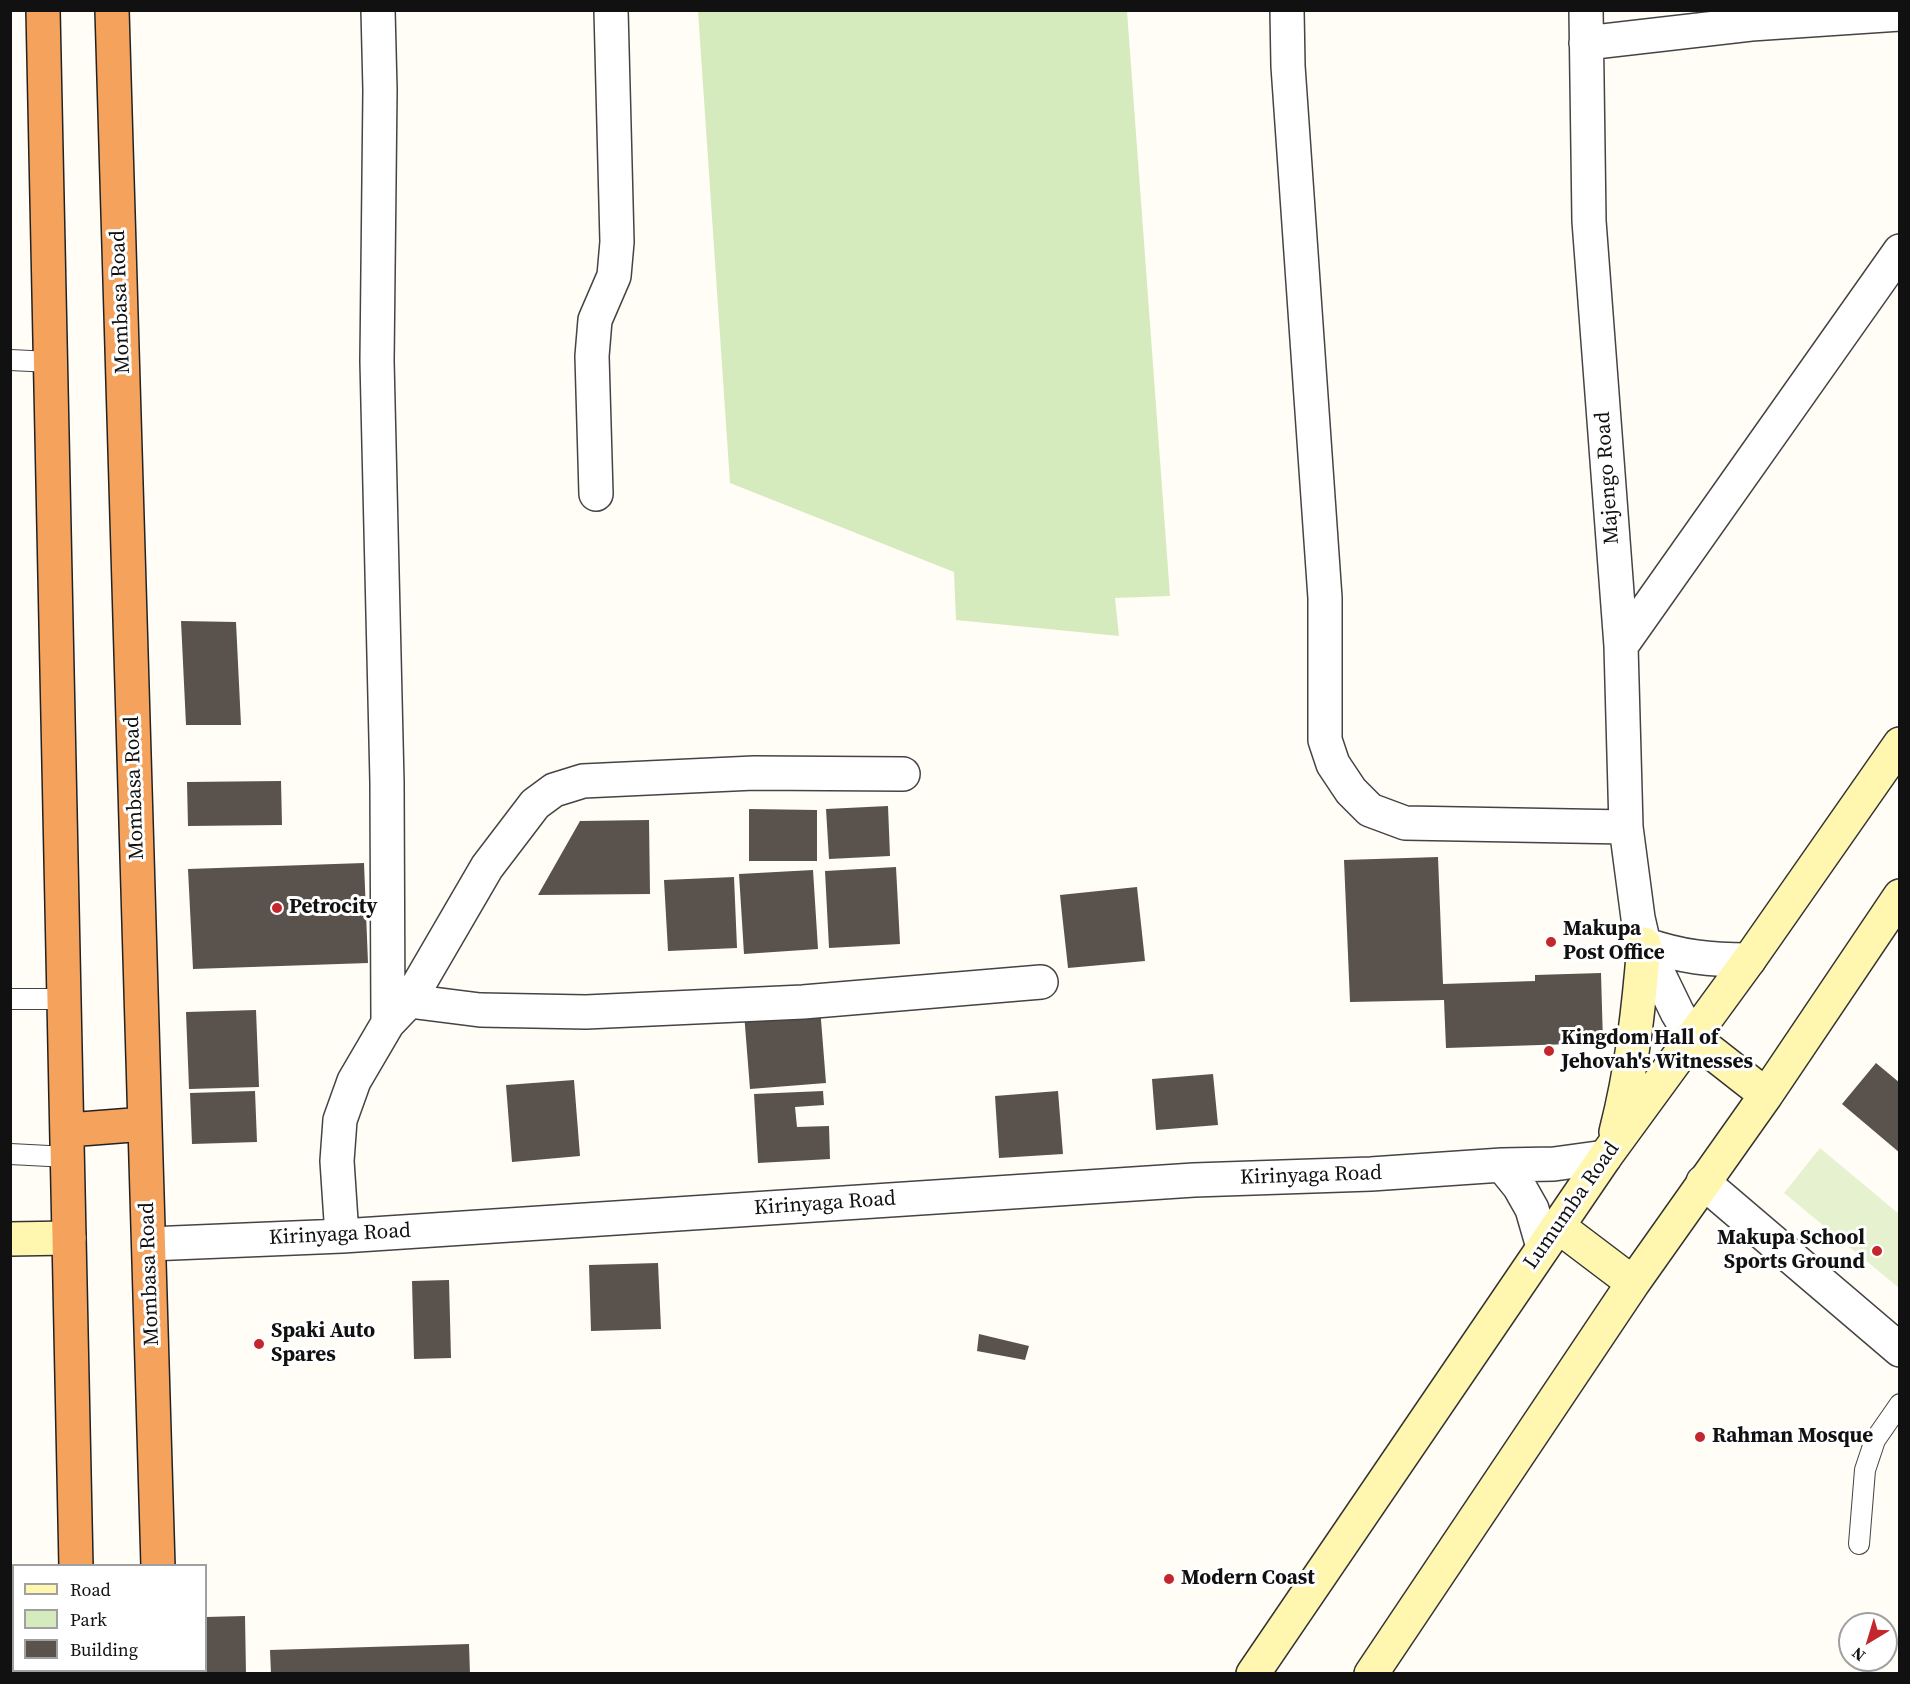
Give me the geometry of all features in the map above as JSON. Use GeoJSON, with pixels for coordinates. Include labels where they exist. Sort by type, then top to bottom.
{"type":"FeatureCollection","features":[{"type":"Feature","properties":{"kind":"highway"},"geometry":{"type":"LineString","coordinates":[[43,10],[76,1564]]}},
{"type":"Feature","properties":{"kind":"highway","name":"Mombasa Road"},"geometry":{"type":"LineString","coordinates":[[112,10],[158,1564]]}},
{"type":"Feature","properties":{"kind":"highway"},"geometry":{"type":"LineString","coordinates":[[68,1143],[145,1124]]}},
{"type":"Feature","properties":{"kind":"main road","name":"Lumumba Road"},"geometry":{"type":"LineString","coordinates":[[1253,1674],[1609,1153],[1749,960],[1899,744]]}},
{"type":"Feature","properties":{"kind":"main road"},"geometry":{"type":"LineString","coordinates":[[1371,1674],[1633,1283],[1766,1095],[1899,896]]}},
{"type":"Feature","properties":{"kind":"main road"},"geometry":{"type":"LineString","coordinates":[[1609,1153],[1624,1102],[1635,1039],[1644,944]]}},
{"type":"Feature","properties":{"kind":"main road"},"geometry":{"type":"LineString","coordinates":[[1692,1037],[1766,1095]]}},
{"type":"Feature","properties":{"kind":"main road"},"geometry":{"type":"LineString","coordinates":[[1551,1237],[1633,1283]]}},
{"type":"Feature","properties":{"kind":"main road"},"geometry":{"type":"LineString","coordinates":[[10,1239],[69,1238]]}},
{"type":"Feature","properties":{"kind":"street"},"geometry":{"type":"LineString","coordinates":[[378,10],[380,90],[377,361],[387,782],[398,1012]]}},
{"type":"Feature","properties":{"kind":"street"},"geometry":{"type":"LineString","coordinates":[[596,494],[592,356],[596,320],[614,276],[617,242],[611,10]]}},
{"type":"Feature","properties":{"kind":"street"},"geometry":{"type":"LineString","coordinates":[[1287,10],[1288,66],[1326,598],[1325,740],[1334,764],[1351,791],[1370,810],[1405,823],[1626,827]]}},
{"type":"Feature","properties":{"kind":"street","name":"Majengo Road"},"geometry":{"type":"LineString","coordinates":[[1586,10],[1589,221],[1620,646],[1626,827],[1638,918],[1644,944],[1677,1012],[1692,1037]]}},
{"type":"Feature","properties":{"kind":"street"},"geometry":{"type":"LineString","coordinates":[[1586,43],[1751,24],[1899,14]]}},
{"type":"Feature","properties":{"kind":"street"},"geometry":{"type":"LineString","coordinates":[[1620,646],[1899,251]]}},
{"type":"Feature","properties":{"kind":"street"},"geometry":{"type":"LineString","coordinates":[[342,1236],[337,1161],[340,1120],[354,1081],[487,867],[535,804],[554,790],[583,781],[754,773],[903,774]]}},
{"type":"Feature","properties":{"kind":"street"},"geometry":{"type":"LineString","coordinates":[[1644,944],[1671,953],[1701,958],[1749,960]]}},
{"type":"Feature","properties":{"kind":"street"},"geometry":{"type":"LineString","coordinates":[[398,1012],[480,1010],[586,1012],[803,1002],[1041,982]]}},
{"type":"Feature","properties":{"kind":"street","name":"Kirinyaga Road"},"geometry":{"type":"LineString","coordinates":[[149,1244],[342,1236],[1194,1180],[1371,1174],[1502,1165],[1554,1164],[1609,1153]]}},
{"type":"Feature","properties":{"kind":"street"},"geometry":{"type":"LineString","coordinates":[[1502,1165],[1519,1186],[1551,1237]]}},
{"type":"Feature","properties":{"kind":"street"},"geometry":{"type":"LineString","coordinates":[[1703,1182],[1899,1350]]}},
{"type":"Feature","properties":{"kind":"lane"},"geometry":{"type":"LineString","coordinates":[[10,360],[51,362]]}},
{"type":"Feature","properties":{"kind":"lane"},"geometry":{"type":"LineString","coordinates":[[10,999],[64,999]]}},
{"type":"Feature","properties":{"kind":"lane"},"geometry":{"type":"LineString","coordinates":[[10,1154],[68,1143]]}},
{"type":"Feature","properties":{"kind":"lane"},"geometry":{"type":"LineString","coordinates":[[1859,1544],[1865,1470],[1875,1440],[1899,1404]]}},
{"type":"Feature","properties":{"kind":"green space"},"geometry":{"type":"Polygon","coordinates":[[[698,11],[1127,11],[1170,596],[1115,598],[1119,636],[956,620],[954,572],[730,483],[698,11]]]}},
{"type":"Feature","properties":{"kind":"green space","name":"Makupa School Sports Ground"},"geometry":{"type":"Polygon","coordinates":[[[1820,1148],[1899,1214],[1899,1288],[1784,1193],[1820,1148]]]}},
{"type":"Feature","properties":{"kind":"building"},"geometry":{"type":"Polygon","coordinates":[[[181,621],[236,622],[241,725],[186,725],[181,621]]]}},
{"type":"Feature","properties":{"kind":"building"},"geometry":{"type":"Polygon","coordinates":[[[281,781],[282,825],[188,826],[187,782],[281,781]]]}},
{"type":"Feature","properties":{"kind":"building"},"geometry":{"type":"Polygon","coordinates":[[[888,806],[890,856],[829,859],[826,809],[888,806]]]}},
{"type":"Feature","properties":{"kind":"building"},"geometry":{"type":"Polygon","coordinates":[[[749,809],[817,810],[817,861],[749,861],[749,809]]]}},
{"type":"Feature","properties":{"kind":"building"},"geometry":{"type":"Polygon","coordinates":[[[649,820],[650,894],[538,895],[580,821],[649,820]]]}},
{"type":"Feature","properties":{"kind":"building"},"geometry":{"type":"Polygon","coordinates":[[[1438,857],[1443,984],[1535,981],[1535,975],[1601,973],[1603,1043],[1446,1048],[1444,1000],[1350,1002],[1344,860],[1438,857]]]}},
{"type":"Feature","properties":{"kind":"building"},"geometry":{"type":"Polygon","coordinates":[[[364,863],[368,963],[193,969],[188,869],[364,863]]]}},
{"type":"Feature","properties":{"kind":"building"},"geometry":{"type":"Polygon","coordinates":[[[896,867],[900,944],[829,948],[825,871],[896,867]]]}},
{"type":"Feature","properties":{"kind":"building"},"geometry":{"type":"Polygon","coordinates":[[[813,870],[818,949],[744,954],[739,874],[813,870]]]}},
{"type":"Feature","properties":{"kind":"building"},"geometry":{"type":"Polygon","coordinates":[[[734,877],[737,948],[668,951],[664,880],[734,877]]]}},
{"type":"Feature","properties":{"kind":"building"},"geometry":{"type":"Polygon","coordinates":[[[1137,887],[1145,961],[1068,968],[1060,895],[1137,887]]]}},
{"type":"Feature","properties":{"kind":"building"},"geometry":{"type":"Polygon","coordinates":[[[820,1007],[826,1083],[750,1089],[744,1013],[820,1007]]]}},
{"type":"Feature","properties":{"kind":"building"},"geometry":{"type":"Polygon","coordinates":[[[256,1010],[259,1087],[189,1089],[186,1012],[256,1010]]]}},
{"type":"Feature","properties":{"kind":"building"},"geometry":{"type":"Polygon","coordinates":[[[1876,1063],[1900,1083],[1900,1153],[1842,1104],[1876,1063]]]}},
{"type":"Feature","properties":{"kind":"building"},"geometry":{"type":"Polygon","coordinates":[[[1213,1074],[1218,1125],[1156,1130],[1152,1079],[1213,1074]]]}},
{"type":"Feature","properties":{"kind":"building"},"geometry":{"type":"Polygon","coordinates":[[[574,1080],[580,1156],[512,1162],[506,1085],[574,1080]]]}},
{"type":"Feature","properties":{"kind":"building"},"geometry":{"type":"Polygon","coordinates":[[[255,1091],[257,1142],[192,1144],[190,1093],[255,1091]]]}},
{"type":"Feature","properties":{"kind":"building"},"geometry":{"type":"Polygon","coordinates":[[[823,1091],[824,1105],[795,1107],[797,1127],[829,1126],[830,1159],[758,1163],[754,1094],[823,1091]]]}},
{"type":"Feature","properties":{"kind":"building"},"geometry":{"type":"Polygon","coordinates":[[[1058,1091],[1063,1154],[999,1158],[995,1096],[1058,1091]]]}},
{"type":"Feature","properties":{"kind":"building"},"geometry":{"type":"Polygon","coordinates":[[[658,1263],[661,1329],[591,1331],[589,1265],[658,1263]]]}},
{"type":"Feature","properties":{"kind":"building"},"geometry":{"type":"Polygon","coordinates":[[[449,1280],[451,1358],[414,1359],[412,1281],[449,1280]]]}},
{"type":"Feature","properties":{"kind":"building"},"geometry":{"type":"Polygon","coordinates":[[[979,1334],[1029,1346],[1025,1360],[977,1351],[979,1334]]]}},
{"type":"Feature","properties":{"kind":"building"},"geometry":{"type":"Polygon","coordinates":[[[245,1616],[246,1674],[201,1674],[201,1672],[207,1672],[207,1617],[245,1616]]]}},
{"type":"Feature","properties":{"kind":"building"},"geometry":{"type":"Polygon","coordinates":[[[469,1644],[470,1674],[271,1674],[270,1650],[469,1644]]]}},
{"type":"Feature","properties":{"kind":"place","name":"Petrocity"},"geometry":{"type":"Point","coordinates":[277,908]}},
{"type":"Feature","properties":{"kind":"place","name":"Makupa Post Office"},"geometry":{"type":"Point","coordinates":[1551,942]}},
{"type":"Feature","properties":{"kind":"place","name":"Kingdom Hall of Jehovah's Witnesses"},"geometry":{"type":"Point","coordinates":[1549,1051]}},
{"type":"Feature","properties":{"kind":"place","name":"Makupa School Sports Ground"},"geometry":{"type":"Point","coordinates":[1877,1251]}},
{"type":"Feature","properties":{"kind":"place","name":"Spaki Auto Spares"},"geometry":{"type":"Point","coordinates":[259,1344]}},
{"type":"Feature","properties":{"kind":"place","name":"Rahman Mosque"},"geometry":{"type":"Point","coordinates":[1700,1437]}},
{"type":"Feature","properties":{"kind":"place","name":"Modern Coast"},"geometry":{"type":"Point","coordinates":[1169,1579]}}]}
